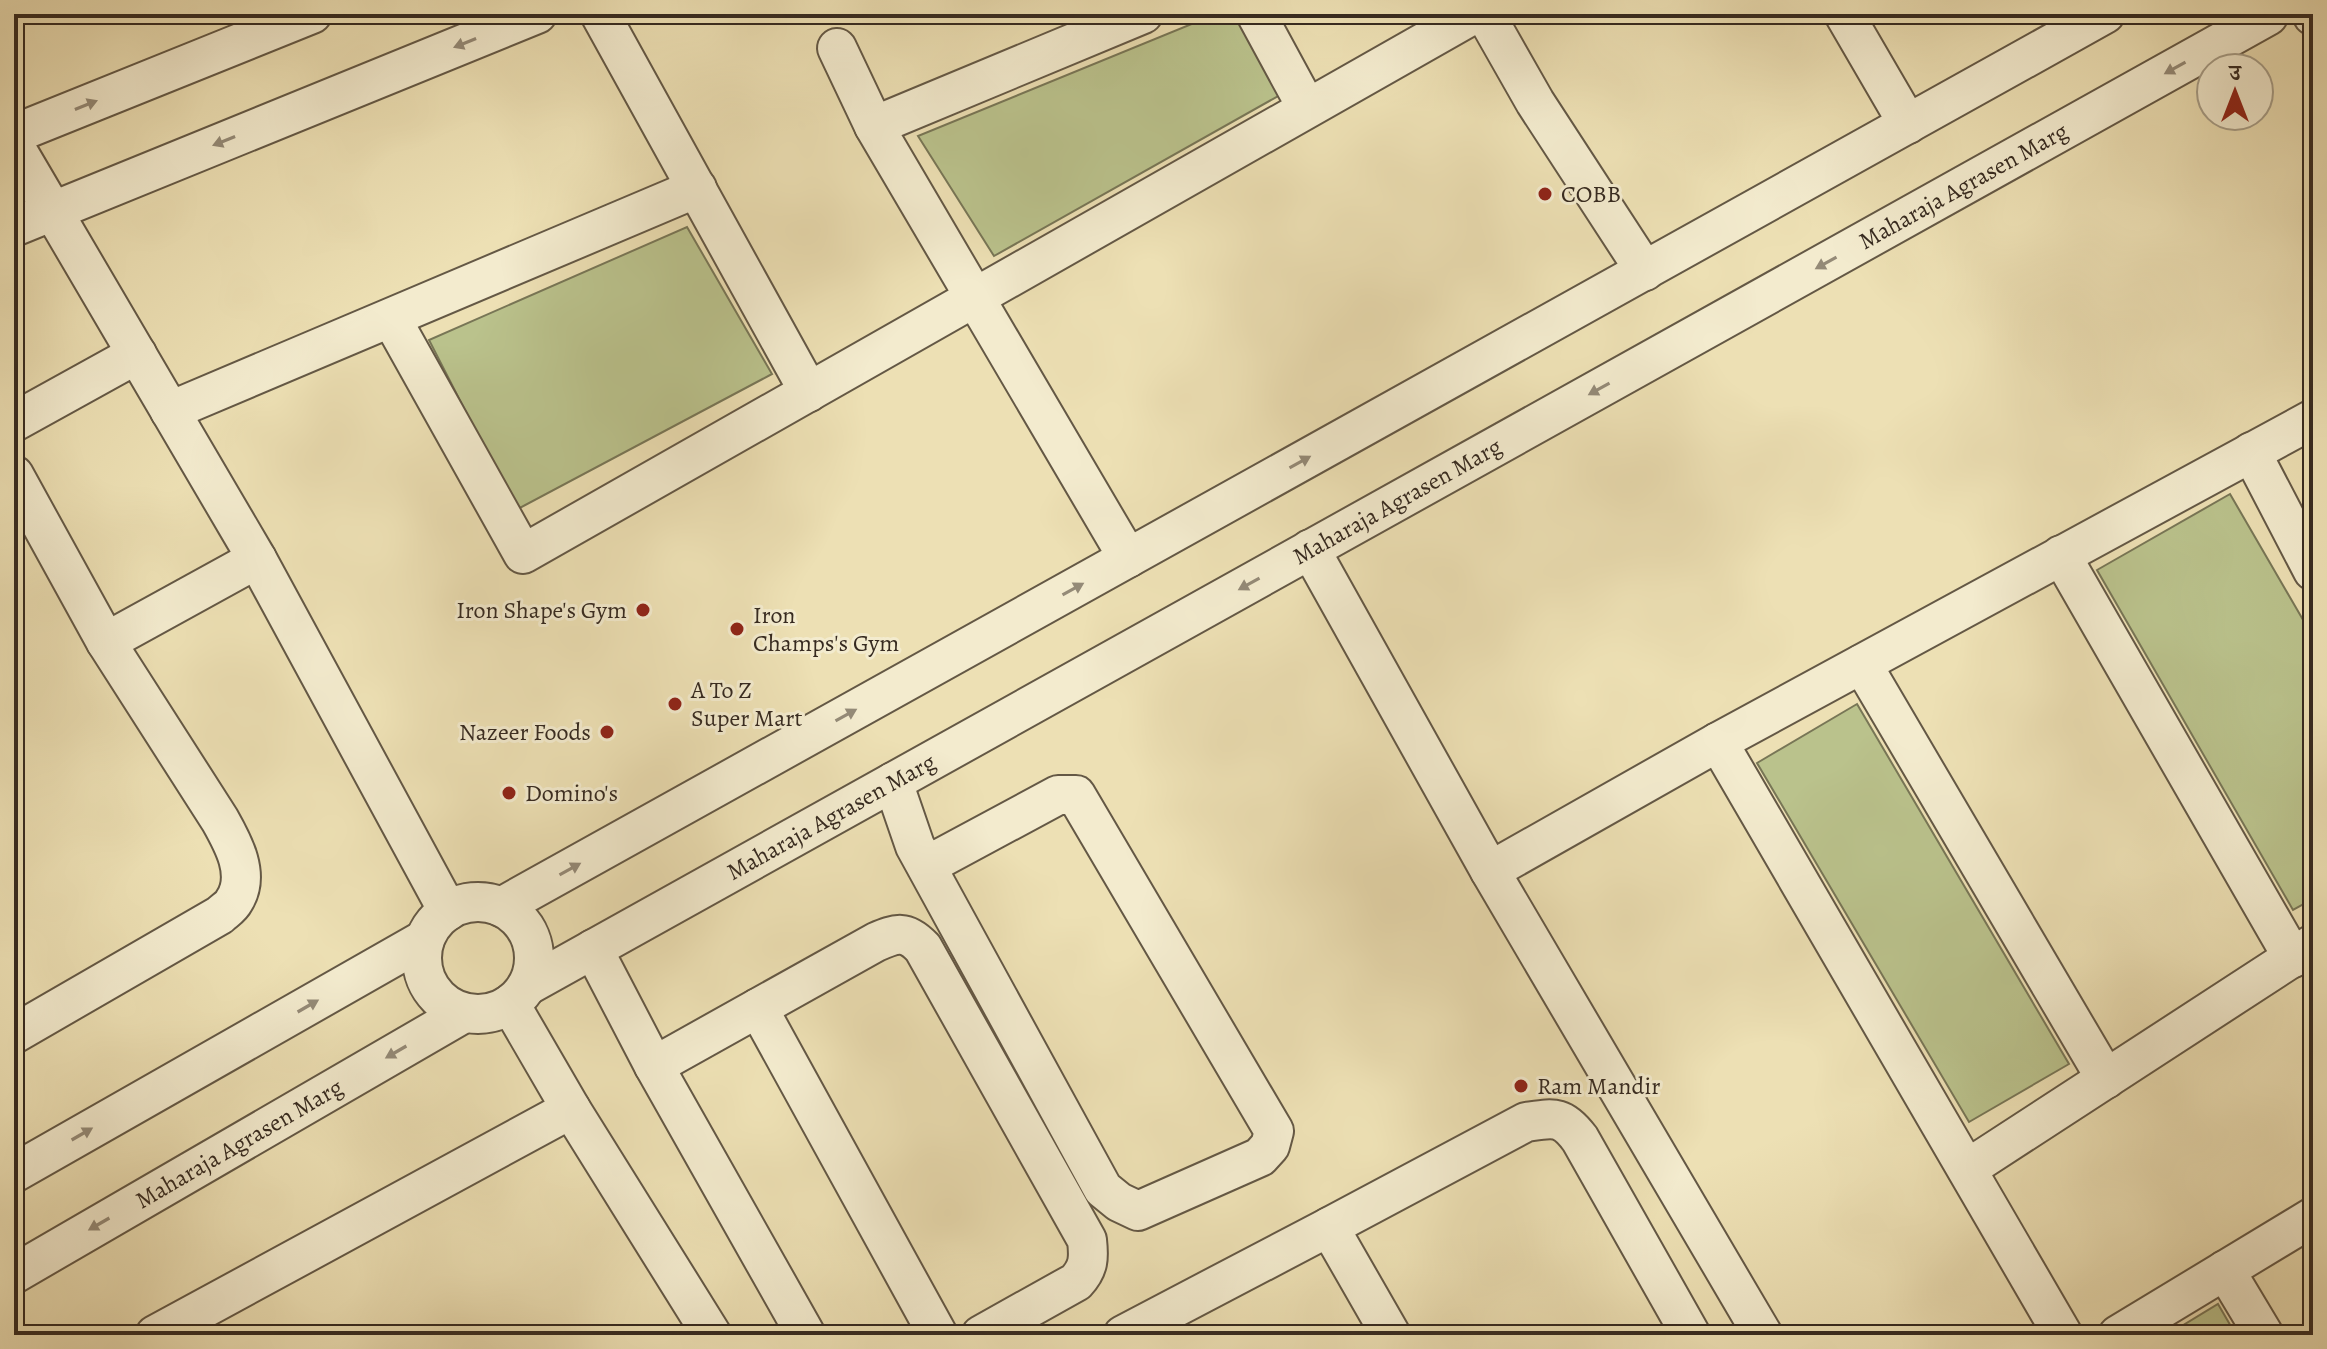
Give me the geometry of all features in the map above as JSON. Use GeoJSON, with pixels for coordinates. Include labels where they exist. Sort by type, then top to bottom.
{"type":"FeatureCollection","features":[{"type":"Feature","properties":{"kind":"street"},"geometry":{"type":"LineString","coordinates":[[14,134],[312,14]]}},
{"type":"Feature","properties":{"kind":"street"},"geometry":{"type":"LineString","coordinates":[[14,227],[537,14]]}},
{"type":"Feature","properties":{"kind":"street"},"geometry":{"type":"LineString","coordinates":[[600,14],[809,392]]}},
{"type":"Feature","properties":{"kind":"street"},"geometry":{"type":"LineString","coordinates":[[874,126],[1143,14]]}},
{"type":"Feature","properties":{"kind":"street"},"geometry":{"type":"LineString","coordinates":[[1256,14],[1307,108]]}},
{"type":"Feature","properties":{"kind":"street"},"geometry":{"type":"LineString","coordinates":[[391,318],[523,554],[1474,14]]}},
{"type":"Feature","properties":{"kind":"street"},"geometry":{"type":"LineString","coordinates":[[1844,14],[1908,124]]}},
{"type":"Feature","properties":{"kind":"street"},"geometry":{"type":"LineString","coordinates":[[501,907],[2105,14]]}},
{"type":"Feature","properties":{"kind":"street","name":"Maharaja Agrasen Marg"},"geometry":{"type":"LineString","coordinates":[[14,1274],[464,1013],[483,1015],[593,949],[2275,15]]}},
{"type":"Feature","properties":{"kind":"street"},"geometry":{"type":"LineString","coordinates":[[1494,29],[1535,102],[1645,271]]}},
{"type":"Feature","properties":{"kind":"street"},"geometry":{"type":"LineString","coordinates":[[837,48],[874,126],[1128,558]]}},
{"type":"Feature","properties":{"kind":"street"},"geometry":{"type":"LineString","coordinates":[[14,145],[257,559],[437,925]]}},
{"type":"Feature","properties":{"kind":"street"},"geometry":{"type":"LineString","coordinates":[[170,411],[697,188]]}},
{"type":"Feature","properties":{"kind":"street"},"geometry":{"type":"LineString","coordinates":[[14,422],[137,354]]}},
{"type":"Feature","properties":{"kind":"street"},"geometry":{"type":"LineString","coordinates":[[1490,871],[1718,742],[2313,419]]}},
{"type":"Feature","properties":{"kind":"street"},"geometry":{"type":"LineString","coordinates":[[2251,452],[2313,571]]}},
{"type":"Feature","properties":{"kind":"street"},"geometry":{"type":"LineString","coordinates":[[14,475],[106,642],[234,845],[240,867],[239,889],[234,902],[220,915],[14,1034]]}},
{"type":"Feature","properties":{"kind":"street"},"geometry":{"type":"LineString","coordinates":[[1310,549],[1490,871],[1763,1335]]}},
{"type":"Feature","properties":{"kind":"street"},"geometry":{"type":"LineString","coordinates":[[1967,1169],[2303,951],[2061,555]]}},
{"type":"Feature","properties":{"kind":"street"},"geometry":{"type":"LineString","coordinates":[[106,642],[257,559]]}},
{"type":"Feature","properties":{"kind":"street"},"geometry":{"type":"LineString","coordinates":[[1862,664],[2106,1079]]}},
{"type":"Feature","properties":{"kind":"street"},"geometry":{"type":"LineString","coordinates":[[1718,742],[2063,1335]]}},
{"type":"Feature","properties":{"kind":"street"},"geometry":{"type":"LineString","coordinates":[[893,782],[915,846],[1103,1189],[1119,1202],[1138,1211],[1260,1157],[1270,1146],[1274,1131],[1076,795],[1058,795],[926,866]]}},
{"type":"Feature","properties":{"kind":"street"},"geometry":{"type":"LineString","coordinates":[[14,1173],[437,925],[465,903],[484,902],[501,907],[517,917],[529,932],[534,950],[534,968],[519,995],[571,1109],[712,1335]]}},
{"type":"Feature","properties":{"kind":"street"},"geometry":{"type":"LineString","coordinates":[[437,925],[422,958],[425,976],[433,992],[447,1005],[464,1013]]}},
{"type":"Feature","properties":{"kind":"street"},"geometry":{"type":"LineString","coordinates":[[654,1066],[895,934],[912,937],[923,948],[1087,1240],[1089,1258],[1086,1271],[1076,1282],[981,1335]]}},
{"type":"Feature","properties":{"kind":"street"},"geometry":{"type":"LineString","coordinates":[[593,949],[654,1066],[806,1335]]}},
{"type":"Feature","properties":{"kind":"street"},"geometry":{"type":"LineString","coordinates":[[758,1008],[938,1335]]}},
{"type":"Feature","properties":{"kind":"street"},"geometry":{"type":"LineString","coordinates":[[155,1335],[571,1109]]}},
{"type":"Feature","properties":{"kind":"street"},"geometry":{"type":"LineString","coordinates":[[1123,1335],[1526,1122],[1553,1118],[1569,1124],[1580,1139],[1691,1335]]}},
{"type":"Feature","properties":{"kind":"street"},"geometry":{"type":"LineString","coordinates":[[2118,1335],[2313,1217]]}},
{"type":"Feature","properties":{"kind":"street"},"geometry":{"type":"LineString","coordinates":[[1329,1227],[1391,1335]]}},
{"type":"Feature","properties":{"kind":"street"},"geometry":{"type":"LineString","coordinates":[[2225,1270],[2264,1335]]}},
{"type":"Feature","properties":{"kind":"green space"},"geometry":{"type":"Polygon","coordinates":[[[1216,14],[1237,14],[1280,95],[994,256],[918,136],[1216,14]]]}},
{"type":"Feature","properties":{"kind":"green space"},"geometry":{"type":"Polygon","coordinates":[[[687,227],[772,374],[516,510],[429,340],[687,227]]]}},
{"type":"Feature","properties":{"kind":"green space"},"geometry":{"type":"Polygon","coordinates":[[[2230,494],[2313,637],[2313,899],[2293,910],[2097,570],[2230,494]]]}},
{"type":"Feature","properties":{"kind":"green space"},"geometry":{"type":"Polygon","coordinates":[[[1857,704],[2069,1064],[1969,1122],[1757,763],[1857,704]]]}},
{"type":"Feature","properties":{"kind":"green space"},"geometry":{"type":"Polygon","coordinates":[[[2218,1304],[2236,1335],[2167,1335],[2218,1304]]]}},
{"type":"Feature","properties":{"kind":"place","name":"COBB"},"geometry":{"type":"Point","coordinates":[1545,194]}},
{"type":"Feature","properties":{"kind":"place","name":"Iron Shape's Gym"},"geometry":{"type":"Point","coordinates":[643,610]}},
{"type":"Feature","properties":{"kind":"place","name":"Iron Champs's Gym"},"geometry":{"type":"Point","coordinates":[737,629]}},
{"type":"Feature","properties":{"kind":"place","name":"A To Z Super Mart"},"geometry":{"type":"Point","coordinates":[675,704]}},
{"type":"Feature","properties":{"kind":"place","name":"Nazeer Foods"},"geometry":{"type":"Point","coordinates":[607,732]}},
{"type":"Feature","properties":{"kind":"place","name":"Domino's"},"geometry":{"type":"Point","coordinates":[509,793]}},
{"type":"Feature","properties":{"kind":"place","name":"Ram Mandir"},"geometry":{"type":"Point","coordinates":[1521,1086]}}]}
